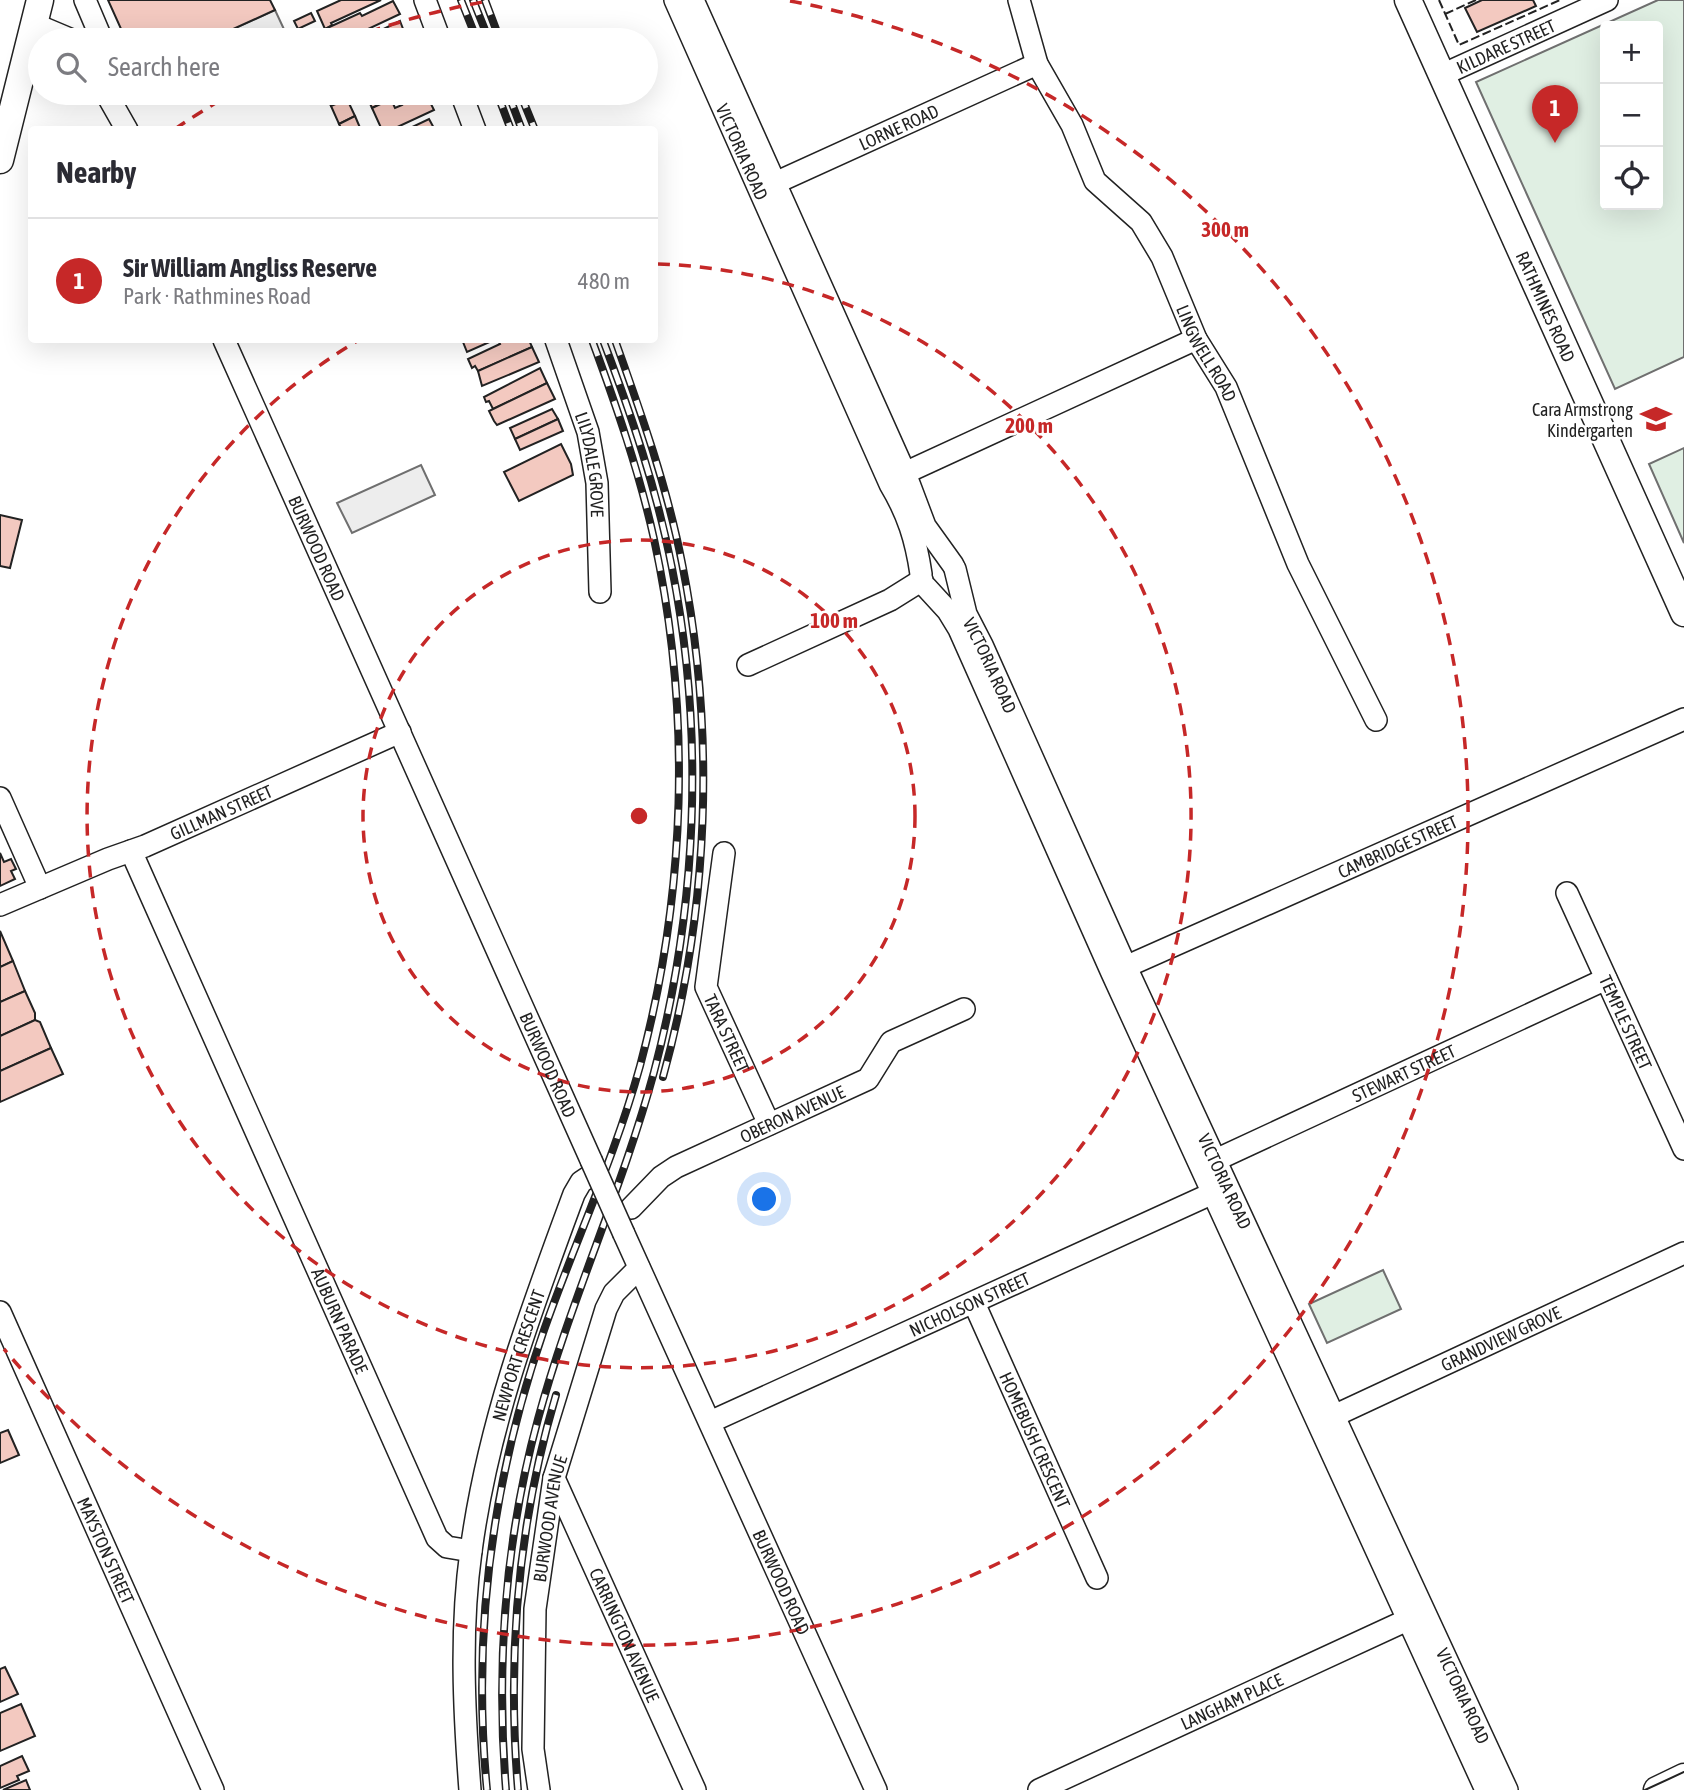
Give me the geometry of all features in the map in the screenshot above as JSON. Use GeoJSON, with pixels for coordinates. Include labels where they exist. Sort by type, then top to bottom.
{"type":"FeatureCollection","features":[{"type":"Feature","properties":{"kind":"main road","name":"RATHMINES ROAD"},"geometry":{"type":"LineString","coordinates":[[1408,0],[1684,613]]}},
{"type":"Feature","properties":{"kind":"main road"},"geometry":{"type":"LineString","coordinates":[[0,160],[28,48]]}},
{"type":"Feature","properties":{"kind":"main road"},"geometry":{"type":"LineString","coordinates":[[1657,1790],[1684,1777]]}},
{"type":"Feature","properties":{"kind":"street"},"geometry":{"type":"LineString","coordinates":[[85,0],[97,28]]}},
{"type":"Feature","properties":{"kind":"street"},"geometry":{"type":"LineString","coordinates":[[425,0],[436,28]]}},
{"type":"Feature","properties":{"kind":"street","name":"VICTORIA ROAD"},"geometry":{"type":"LineString","coordinates":[[675,0],[767,187],[897,477],[925,526],[954,567],[965,614],[1009,725],[1416,1616],[1486,1790]]}},
{"type":"Feature","properties":{"kind":"street","name":"VICTORIA ROAD"},"geometry":{"type":"LineString","coordinates":[[693,0],[767,187]]}},
{"type":"Feature","properties":{"kind":"street","name":"LINGWELL ROAD"},"geometry":{"type":"LineString","coordinates":[[1019,0],[1037,64],[1072,125],[1095,181],[1141,222],[1162,257],[1196,339],[1226,387],[1298,564],[1376,720]]}},
{"type":"Feature","properties":{"kind":"street","name":"KILDARE STREET"},"geometry":{"type":"LineString","coordinates":[[1442,75],[1607,0]]}},
{"type":"Feature","properties":{"kind":"street"},"geometry":{"type":"LineString","coordinates":[[37,12],[57,28]]}},
{"type":"Feature","properties":{"kind":"street","name":"LORNE ROAD"},"geometry":{"type":"LineString","coordinates":[[767,187],[1037,64]]}},
{"type":"Feature","properties":{"kind":"street"},"geometry":{"type":"LineString","coordinates":[[114,105],[127,126]]}},
{"type":"Feature","properties":{"kind":"street"},"geometry":{"type":"LineString","coordinates":[[125,105],[129,126]]}},
{"type":"Feature","properties":{"kind":"street"},"geometry":{"type":"LineString","coordinates":[[466,105],[473,126]]}},
{"type":"Feature","properties":{"kind":"street"},"geometry":{"type":"LineString","coordinates":[[897,477],[1196,339]]}},
{"type":"Feature","properties":{"kind":"street","name":"BURWOOD ROAD"},"geometry":{"type":"LineString","coordinates":[[225,343],[400,732],[591,1170],[623,1220],[639,1268],[876,1790]]}},
{"type":"Feature","properties":{"kind":"street","name":"LILYDALE GROVE"},"geometry":{"type":"LineString","coordinates":[[557,343],[587,432],[597,483],[600,592]]}},
{"type":"Feature","properties":{"kind":"street","name":"VICTORIA ROAD"},"geometry":{"type":"LineString","coordinates":[[897,477],[917,543],[923,581],[956,624],[1009,725]]}},
{"type":"Feature","properties":{"kind":"street"},"geometry":{"type":"LineString","coordinates":[[748,665],[895,597],[923,581],[927,562],[935,558],[945,559],[954,567]]}},
{"type":"Feature","properties":{"kind":"street","name":"CAMBRIDGE STREET"},"geometry":{"type":"LineString","coordinates":[[1119,970],[1684,719]]}},
{"type":"Feature","properties":{"kind":"street","name":"GILLMAN STREET"},"geometry":{"type":"LineString","coordinates":[[0,905],[131,851],[400,732]]}},
{"type":"Feature","properties":{"kind":"street"},"geometry":{"type":"LineString","coordinates":[[0,798],[40,888]]}},
{"type":"Feature","properties":{"kind":"street","name":"AUBURN PARADE"},"geometry":{"type":"LineString","coordinates":[[131,851],[437,1538],[447,1547],[471,1551]]}},
{"type":"Feature","properties":{"kind":"street","name":"TARA STREET"},"geometry":{"type":"LineString","coordinates":[[724,853],[706,986],[769,1124]]}},
{"type":"Feature","properties":{"kind":"street","name":"TEMPLE STREET"},"geometry":{"type":"LineString","coordinates":[[1567,894],[1684,1149]]}},
{"type":"Feature","properties":{"kind":"street","name":"STEWART STREET"},"geometry":{"type":"LineString","coordinates":[[1208,1164],[1606,979]]}},
{"type":"Feature","properties":{"kind":"street","name":"OBERON AVENUE"},"geometry":{"type":"LineString","coordinates":[[623,1220],[670,1170],[868,1079],[891,1042],[964,1009]]}},
{"type":"Feature","properties":{"kind":"street","name":"NEWPORT CRESCENT"},"geometry":{"type":"LineString","coordinates":[[471,1551],[486,1466],[514,1357],[574,1194],[591,1170]]}},
{"type":"Feature","properties":{"kind":"street","name":"NICHOLSON STREET"},"geometry":{"type":"LineString","coordinates":[[710,1422],[1220,1189]]}},
{"type":"Feature","properties":{"kind":"street","name":"GRANDVIEW GROVE"},"geometry":{"type":"LineString","coordinates":[[1326,1419],[1684,1253]]}},
{"type":"Feature","properties":{"kind":"street","name":"BURWOOD AVENUE"},"geometry":{"type":"LineString","coordinates":[[539,1790],[533,1749],[535,1609],[554,1478],[606,1309],[614,1293],[639,1268]]}},
{"type":"Feature","properties":{"kind":"street","name":"HOMEBUSH CRESCENT"},"geometry":{"type":"LineString","coordinates":[[974,1303],[1097,1578]]}},
{"type":"Feature","properties":{"kind":"street","name":"MAYSTON STREET"},"geometry":{"type":"LineString","coordinates":[[0,1312],[213,1790]]}},
{"type":"Feature","properties":{"kind":"street","name":"CARRINGTON AVENUE"},"geometry":{"type":"LineString","coordinates":[[554,1478],[695,1790]]}},
{"type":"Feature","properties":{"kind":"street"},"geometry":{"type":"LineString","coordinates":[[470,1790],[464,1676],[471,1551]]}},
{"type":"Feature","properties":{"kind":"street","name":"VICTORIA ROAD"},"geometry":{"type":"LineString","coordinates":[[1416,1616],[1507,1790]]}},
{"type":"Feature","properties":{"kind":"street","name":"LANGHAM PLACE"},"geometry":{"type":"LineString","coordinates":[[1039,1790],[1416,1616]]}},
{"type":"Feature","properties":{"kind":"green space"},"geometry":{"type":"Polygon","coordinates":[[[1658,0],[1684,0],[1684,357],[1615,389],[1476,82],[1600,26],[1600,210],[1663,210],[1663,21],[1611,21],[1658,0]]]}},
{"type":"Feature","properties":{"kind":"green space"},"geometry":{"type":"Polygon","coordinates":[[[1684,448],[1684,543],[1649,464],[1684,448]]]}},
{"type":"Feature","properties":{"kind":"green space"},"geometry":{"type":"Polygon","coordinates":[[[1383,1270],[1401,1309],[1327,1343],[1309,1304],[1383,1270]]]}},
{"type":"Feature","properties":{"kind":"shaded area"},"geometry":{"type":"Polygon","coordinates":[[[275,10],[283,28],[235,28],[275,10]]]}},
{"type":"Feature","properties":{"kind":"shaded area"},"geometry":{"type":"Polygon","coordinates":[[[421,465],[435,495],[352,533],[337,503],[421,465]]]}},
{"type":"Feature","properties":{"kind":"building"},"geometry":{"type":"Polygon","coordinates":[[[108,0],[270,0],[275,10],[235,28],[121,28],[108,0]]]}},
{"type":"Feature","properties":{"kind":"building"},"geometry":{"type":"Polygon","coordinates":[[[341,0],[381,0],[331,23],[327,28],[317,11],[341,0]]]}},
{"type":"Feature","properties":{"kind":"building"},"geometry":{"type":"Polygon","coordinates":[[[1482,0],[1533,0],[1536,6],[1477,32],[1465,8],[1482,0]]]}},
{"type":"Feature","properties":{"kind":"building"},"geometry":{"type":"Polygon","coordinates":[[[393,1],[400,14],[370,28],[327,28],[360,13],[362,16],[393,1]]]}},
{"type":"Feature","properties":{"kind":"building"},"geometry":{"type":"Polygon","coordinates":[[[311,13],[315,21],[298,28],[294,21],[311,13]]]}},
{"type":"Feature","properties":{"kind":"building"},"geometry":{"type":"Polygon","coordinates":[[[400,21],[403,28],[386,28],[400,21]]]}},
{"type":"Feature","properties":{"kind":"building"},"geometry":{"type":"Polygon","coordinates":[[[350,105],[355,116],[339,124],[331,106],[350,105]]]}},
{"type":"Feature","properties":{"kind":"building"},"geometry":{"type":"Polygon","coordinates":[[[378,105],[394,105],[395,108],[402,105],[432,105],[434,110],[400,126],[380,126],[372,108],[378,105]]]}},
{"type":"Feature","properties":{"kind":"building"},"geometry":{"type":"Polygon","coordinates":[[[355,116],[359,126],[340,126],[339,124],[355,116]]]}},
{"type":"Feature","properties":{"kind":"building"},"geometry":{"type":"Polygon","coordinates":[[[429,119],[433,126],[414,126],[429,119]]]}},
{"type":"Feature","properties":{"kind":"building"},"geometry":{"type":"Polygon","coordinates":[[[463,343],[487,343],[467,352],[463,343]]]}},
{"type":"Feature","properties":{"kind":"building"},"geometry":{"type":"Polygon","coordinates":[[[530,343],[532,347],[478,371],[475,366],[472,368],[468,359],[500,344],[530,343]]]}},
{"type":"Feature","properties":{"kind":"building"},"geometry":{"type":"Polygon","coordinates":[[[532,347],[539,362],[482,386],[478,371],[532,347]]]}},
{"type":"Feature","properties":{"kind":"building"},"geometry":{"type":"Polygon","coordinates":[[[540,368],[547,383],[493,409],[489,401],[486,402],[484,397],[540,368]]]}},
{"type":"Feature","properties":{"kind":"building"},"geometry":{"type":"Polygon","coordinates":[[[547,383],[555,399],[497,425],[489,411],[547,383]]]}},
{"type":"Feature","properties":{"kind":"building"},"geometry":{"type":"Polygon","coordinates":[[[552,409],[558,419],[515,439],[510,428],[552,409]]]}},
{"type":"Feature","properties":{"kind":"building"},"geometry":{"type":"Polygon","coordinates":[[[558,419],[563,431],[520,450],[515,439],[558,419]]]}},
{"type":"Feature","properties":{"kind":"building"},"geometry":{"type":"Polygon","coordinates":[[[561,444],[571,464],[573,475],[519,501],[504,472],[561,444]]]}},
{"type":"Feature","properties":{"kind":"building"},"geometry":{"type":"Polygon","coordinates":[[[0,515],[22,520],[10,568],[0,566],[0,515]]]}},
{"type":"Feature","properties":{"kind":"building"},"geometry":{"type":"Polygon","coordinates":[[[0,853],[4,862],[11,859],[16,869],[11,871],[15,879],[0,886],[0,853]]]}},
{"type":"Feature","properties":{"kind":"building"},"geometry":{"type":"Polygon","coordinates":[[[0,931],[13,961],[0,967],[0,931]]]}},
{"type":"Feature","properties":{"kind":"building"},"geometry":{"type":"Polygon","coordinates":[[[13,961],[25,991],[0,1002],[0,967],[13,961]]]}},
{"type":"Feature","properties":{"kind":"building"},"geometry":{"type":"Polygon","coordinates":[[[25,991],[35,1013],[35,1020],[0,1036],[0,1002],[25,991]]]}},
{"type":"Feature","properties":{"kind":"building"},"geometry":{"type":"Polygon","coordinates":[[[35,1020],[40,1022],[51,1048],[0,1071],[0,1036],[35,1020]]]}},
{"type":"Feature","properties":{"kind":"building"},"geometry":{"type":"Polygon","coordinates":[[[51,1048],[63,1074],[0,1102],[0,1071],[51,1048]]]}},
{"type":"Feature","properties":{"kind":"building"},"geometry":{"type":"Polygon","coordinates":[[[8,1430],[19,1455],[0,1463],[0,1433],[8,1430]]]}},
{"type":"Feature","properties":{"kind":"building"},"geometry":{"type":"Polygon","coordinates":[[[5,1667],[18,1694],[0,1702],[0,1669],[5,1667]]]}},
{"type":"Feature","properties":{"kind":"building"},"geometry":{"type":"Polygon","coordinates":[[[21,1704],[35,1736],[0,1751],[0,1713],[21,1704]]]}},
{"type":"Feature","properties":{"kind":"building"},"geometry":{"type":"Polygon","coordinates":[[[22,1756],[29,1771],[17,1776],[19,1780],[0,1788],[0,1766],[22,1756]]]}},
{"type":"Feature","properties":{"kind":"building"},"geometry":{"type":"Polygon","coordinates":[[[26,1780],[30,1790],[3,1790],[26,1780]]]}},
{"type":"Feature","properties":{"kind":"tram line"},"geometry":{"type":"LineString","coordinates":[[1645,1790],[1684,1772]]}},
{"type":"Feature","properties":{"kind":"railway"},"geometry":{"type":"LineString","coordinates":[[461,0],[472,28]]}},
{"type":"Feature","properties":{"kind":"railway"},"geometry":{"type":"LineString","coordinates":[[473,0],[484,28]]}},
{"type":"Feature","properties":{"kind":"railway"},"geometry":{"type":"LineString","coordinates":[[485,0],[496,28]]}},
{"type":"Feature","properties":{"kind":"railway"},"geometry":{"type":"LineString","coordinates":[[502,105],[509,126]]}},
{"type":"Feature","properties":{"kind":"railway"},"geometry":{"type":"LineString","coordinates":[[513,105],[520,126]]}},
{"type":"Feature","properties":{"kind":"railway"},"geometry":{"type":"LineString","coordinates":[[525,105],[533,126]]}},
{"type":"Feature","properties":{"kind":"railway"},"geometry":{"type":"LineString","coordinates":[[487,1790],[482,1674],[490,1559],[499,1502],[525,1389],[543,1333],[619,1134],[640,1066],[667,936],[675,870],[678,737],[666,605],[641,488],[593,343]]}},
{"type":"Feature","properties":{"kind":"railway"},"geometry":{"type":"LineString","coordinates":[[506,1790],[503,1650],[518,1510],[538,1419],[551,1375],[627,1159],[654,1072],[680,948],[692,821],[689,694],[672,568],[651,481],[604,343]]}},
{"type":"Feature","properties":{"kind":"railway"},"geometry":{"type":"LineString","coordinates":[[616,343],[653,450],[676,534],[693,627],[700,692],[703,756],[698,886],[690,950],[663,1077]]}},
{"type":"Feature","properties":{"kind":"railway"},"geometry":{"type":"LineString","coordinates":[[518,1790],[514,1690],[519,1591],[532,1492],[556,1395]]}},
{"type":"Feature","properties":{"kind":"fence"},"geometry":{"type":"LineString","coordinates":[[1439,0],[1459,45],[1560,0]]}},
{"type":"Feature","properties":{"kind":"fence"},"geometry":{"type":"LineString","coordinates":[[1445,14],[1476,0]]}},
{"type":"Feature","properties":{"kind":"place","name":"Sir William Angliss Reserve"},"geometry":{"type":"Point","coordinates":[1555,143]}},
{"type":"Feature","properties":{"kind":"place","name":"Cara Armstrong Kindergarten"},"geometry":{"type":"Point","coordinates":[1656,419]}}]}
